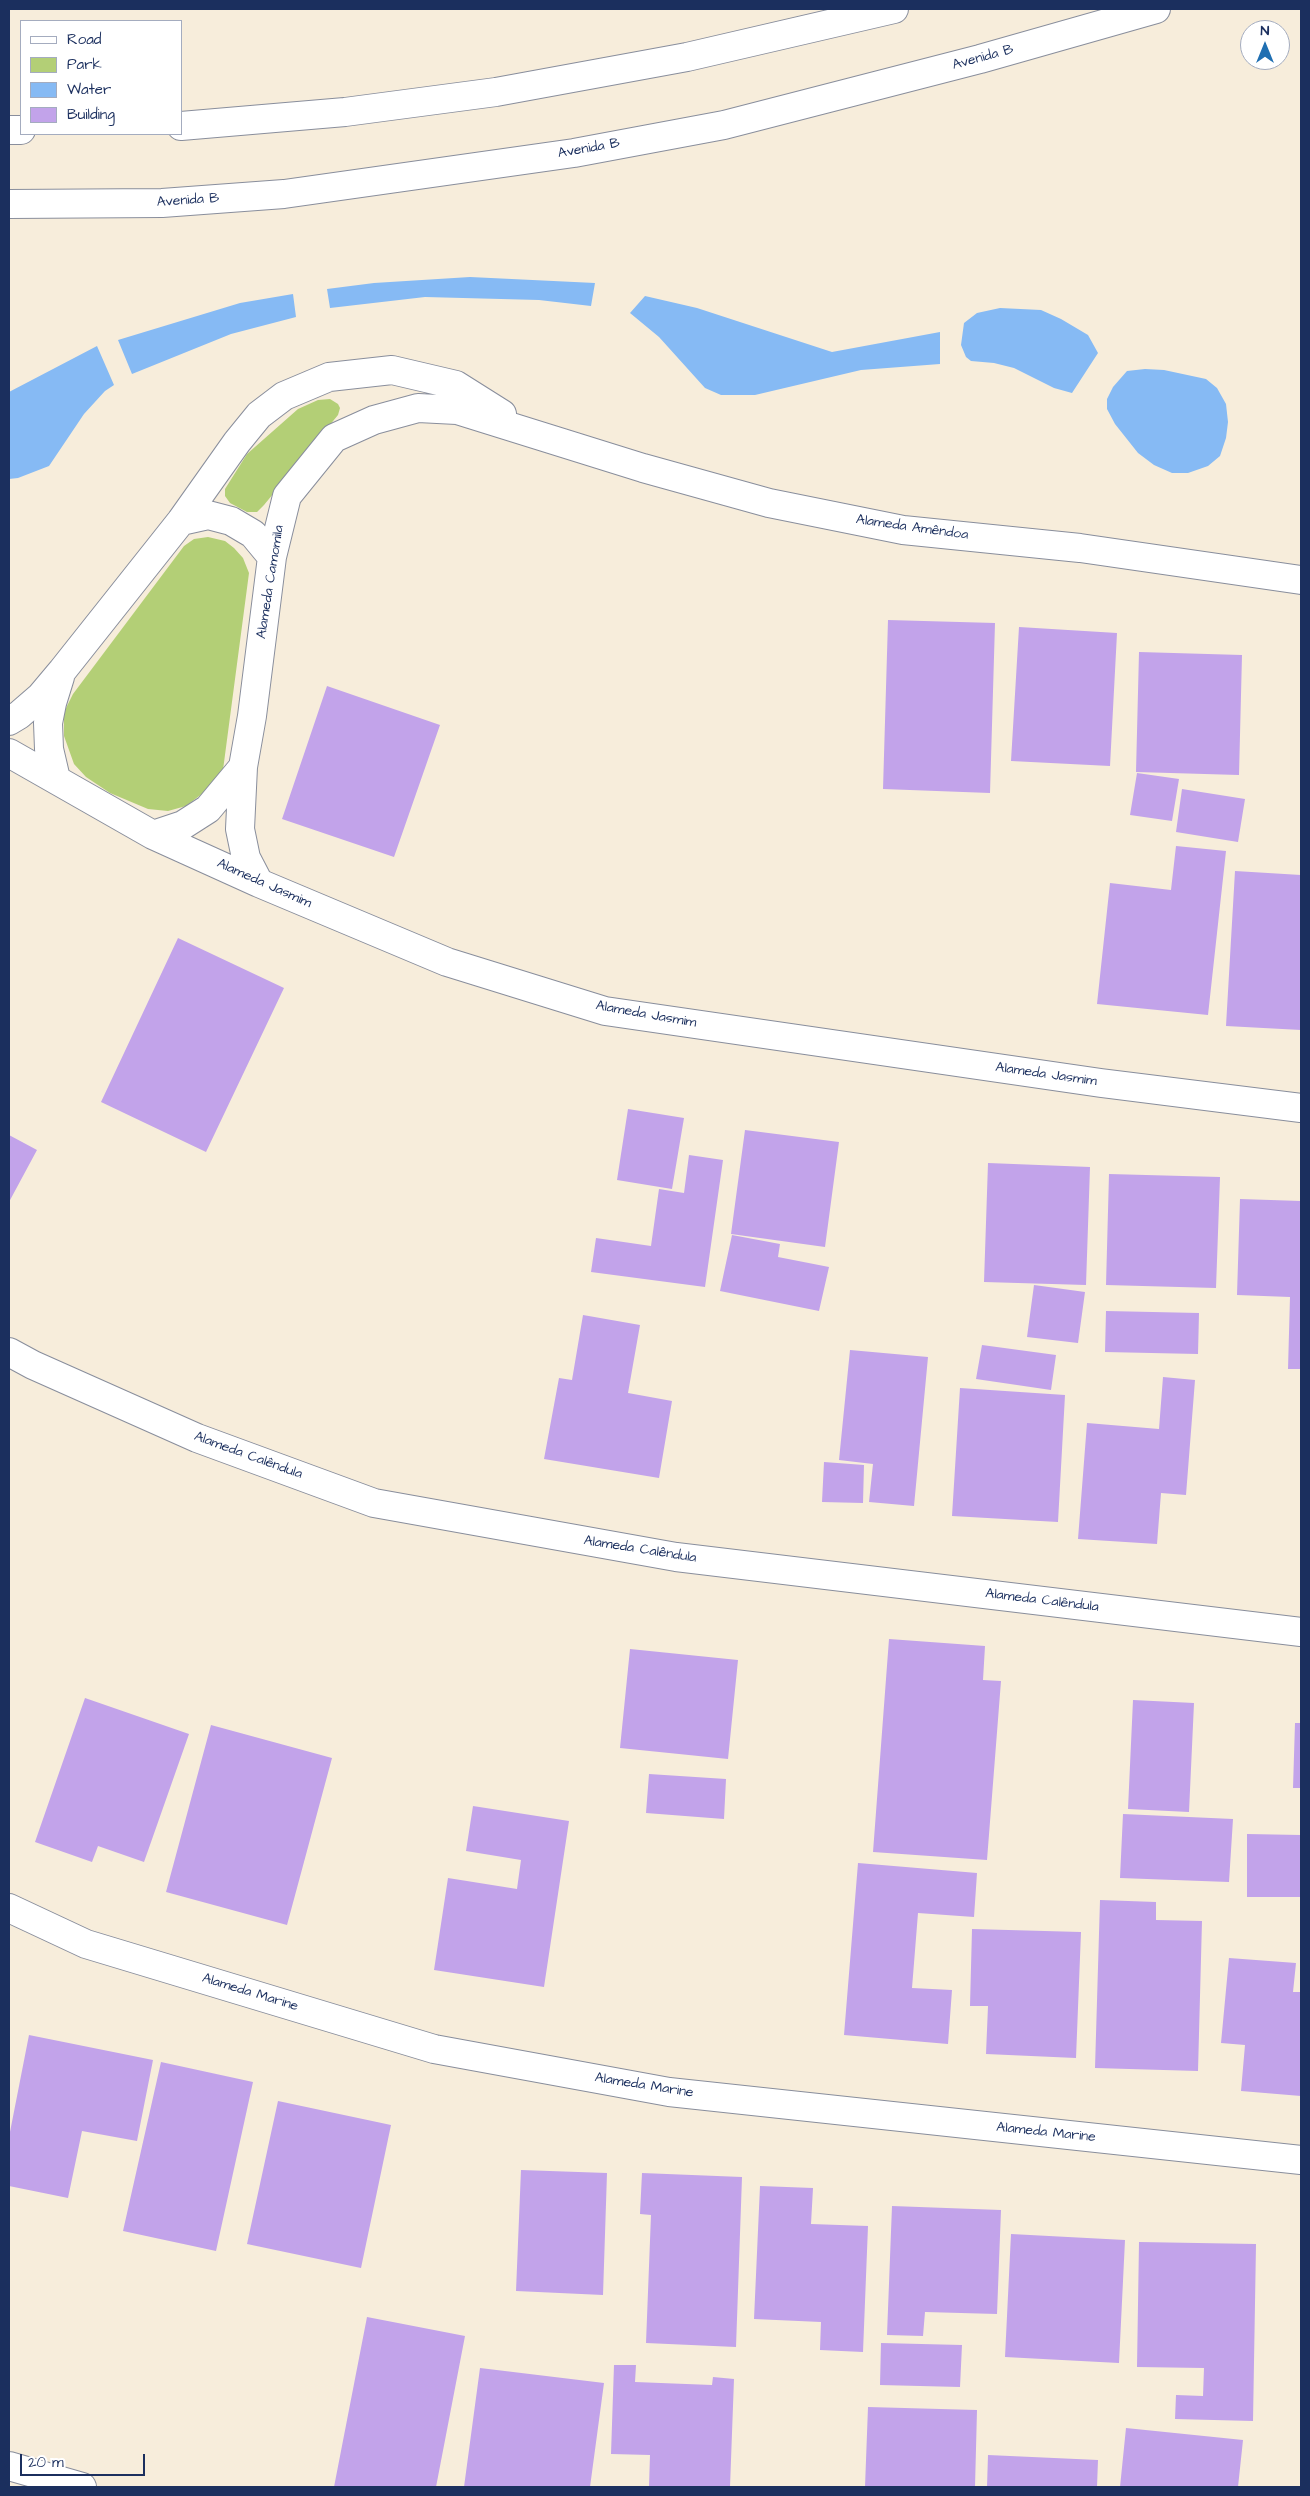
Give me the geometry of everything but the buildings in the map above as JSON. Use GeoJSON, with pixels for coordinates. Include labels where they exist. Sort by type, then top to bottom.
{"type":"FeatureCollection","features":[{"type":"Feature","properties":{"kind":"street"},"geometry":{"type":"LineString","coordinates":[[182,126],[345,112],[496,92],[687,57],[894,9]]}},
{"type":"Feature","properties":{"kind":"street","name":"Avenida B"},"geometry":{"type":"LineString","coordinates":[[9,204],[162,203],[284,194],[574,152],[724,125],[980,59],[1156,9]]}},
{"type":"Feature","properties":{"kind":"street"},"geometry":{"type":"LineString","coordinates":[[9,720],[19,715],[41,696],[181,521],[259,416],[284,396],[329,377],[392,370],[456,385],[531,431]]}},
{"type":"Feature","properties":{"kind":"street","name":"Alameda Camomila"},"geometry":{"type":"LineString","coordinates":[[259,883],[246,858],[240,829],[243,767],[252,716],[272,557],[287,496],[334,438],[374,420],[418,408],[457,410],[531,431]]}},
{"type":"Feature","properties":{"kind":"street","name":"Alameda Amêndoa"},"geometry":{"type":"LineString","coordinates":[[531,431],[643,468],[768,503],[903,530],[1080,548],[1301,580]]}},
{"type":"Feature","properties":{"kind":"street"},"geometry":{"type":"LineString","coordinates":[[181,521],[208,515],[231,521],[253,534],[272,557]]}},
{"type":"Feature","properties":{"kind":"street"},"geometry":{"type":"LineString","coordinates":[[56,779],[49,749],[48,723],[62,671]]}},
{"type":"Feature","properties":{"kind":"street","name":"Alameda Jasmim"},"geometry":{"type":"LineString","coordinates":[[9,753],[153,835],[259,883],[447,962],[605,1011],[1101,1083],[1301,1108]]}},
{"type":"Feature","properties":{"kind":"street"},"geometry":{"type":"LineString","coordinates":[[153,835],[183,825],[208,808],[243,767]]}},
{"type":"Feature","properties":{"kind":"street","name":"Alameda Calêndula"},"geometry":{"type":"LineString","coordinates":[[9,1352],[197,1438],[374,1503],[676,1556],[1301,1632]]}},
{"type":"Feature","properties":{"kind":"street","name":"Alameda Marine"},"geometry":{"type":"LineString","coordinates":[[9,1908],[86,1944],[434,2048],[669,2092],[1301,2160]]}},
{"type":"Feature","properties":{"kind":"street"},"geometry":{"type":"LineString","coordinates":[[9,2466],[82,2487]]}},
{"type":"Feature","properties":{"kind":"green space"},"geometry":{"type":"Polygon","coordinates":[[[330,399],[338,404],[340,408],[338,415],[264,505],[257,512],[247,512],[230,503],[225,496],[225,489],[247,454],[298,409],[318,400],[330,399]]]}},
{"type":"Feature","properties":{"kind":"green space"},"geometry":{"type":"Polygon","coordinates":[[[208,537],[225,541],[234,548],[243,558],[249,573],[223,770],[211,787],[186,806],[168,811],[148,809],[110,793],[86,777],[74,764],[64,736],[64,712],[73,694],[184,546],[194,539],[208,537]]]}},
{"type":"Feature","properties":{"kind":"water"},"geometry":{"type":"Polygon","coordinates":[[[470,277],[595,283],[591,306],[539,300],[425,297],[330,308],[327,289],[374,283],[470,277]]]}},
{"type":"Feature","properties":{"kind":"water"},"geometry":{"type":"Polygon","coordinates":[[[293,294],[296,317],[231,334],[132,374],[118,340],[240,303],[293,294]]]}},
{"type":"Feature","properties":{"kind":"water"},"geometry":{"type":"Polygon","coordinates":[[[645,296],[697,308],[832,352],[940,332],[940,364],[861,370],[755,395],[721,395],[705,388],[659,337],[630,313],[645,296]]]}},
{"type":"Feature","properties":{"kind":"water"},"geometry":{"type":"Polygon","coordinates":[[[1000,308],[1041,310],[1088,335],[1098,353],[1072,393],[1054,388],[1014,368],[994,363],[971,361],[966,357],[961,345],[964,323],[977,313],[1000,308]]]}},
{"type":"Feature","properties":{"kind":"water"},"geometry":{"type":"Polygon","coordinates":[[[97,346],[114,385],[105,391],[84,414],[49,466],[18,478],[9,479],[9,392],[97,346]]]}},
{"type":"Feature","properties":{"kind":"water"},"geometry":{"type":"Polygon","coordinates":[[[1145,369],[1164,370],[1206,379],[1217,388],[1226,404],[1228,422],[1226,438],[1220,456],[1208,466],[1188,473],[1172,473],[1154,465],[1138,453],[1115,424],[1107,409],[1107,399],[1113,387],[1127,371],[1145,369]]]}}]}
